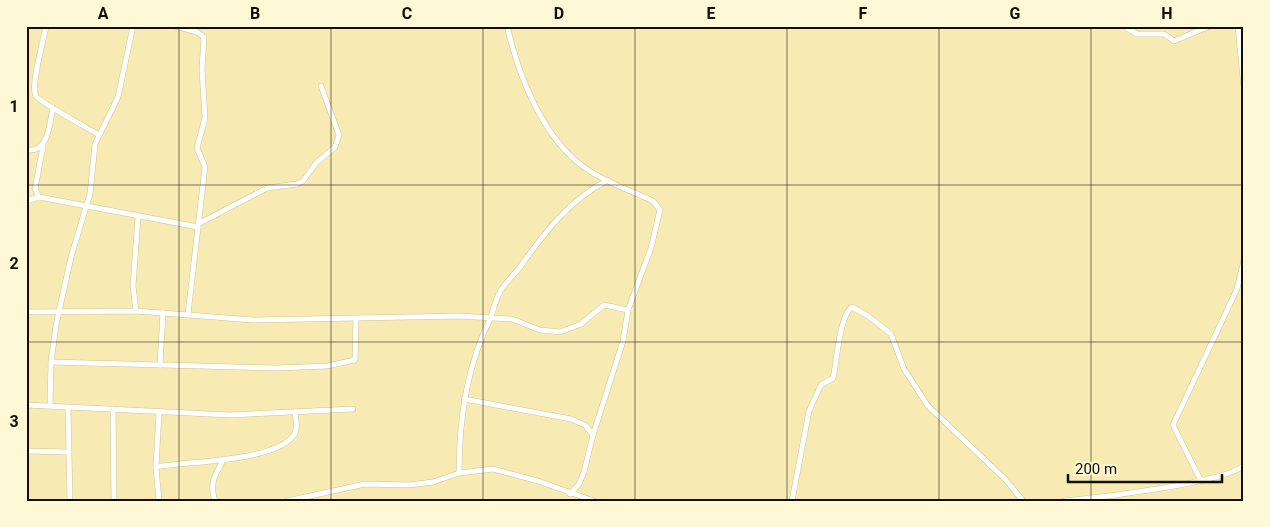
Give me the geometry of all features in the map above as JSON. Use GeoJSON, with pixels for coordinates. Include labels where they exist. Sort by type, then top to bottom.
{"type":"FeatureCollection","features":[{"type":"Feature","properties":{"kind":"street"},"geometry":{"type":"LineString","coordinates":[[46,26],[34,91],[41,102],[99,135]]}},
{"type":"Feature","properties":{"kind":"street"},"geometry":{"type":"LineString","coordinates":[[50,406],[51,362],[71,258],[92,179],[95,144],[118,97],[133,26]]}},
{"type":"Feature","properties":{"kind":"street"},"geometry":{"type":"LineString","coordinates":[[175,26],[197,32],[204,37],[202,69],[205,118],[197,148],[205,167],[188,314]]}},
{"type":"Feature","properties":{"kind":"street"},"geometry":{"type":"LineString","coordinates":[[507,26],[535,104],[549,128],[577,162],[608,180],[653,201],[660,210],[651,248],[628,310],[623,341],[593,435],[582,480],[570,494]]}},
{"type":"Feature","properties":{"kind":"street"},"geometry":{"type":"LineString","coordinates":[[1124,26],[1137,34],[1164,34],[1174,41],[1210,26]]}},
{"type":"Feature","properties":{"kind":"street"},"geometry":{"type":"LineString","coordinates":[[1238,26],[1244,88]]}},
{"type":"Feature","properties":{"kind":"street"},"geometry":{"type":"LineString","coordinates":[[26,202],[39,197],[138,217],[198,226],[267,188],[297,184],[303,181],[316,163],[335,147],[339,135],[321,86]]}},
{"type":"Feature","properties":{"kind":"street"},"geometry":{"type":"LineString","coordinates":[[39,197],[35,188],[53,108]]}},
{"type":"Feature","properties":{"kind":"street"},"geometry":{"type":"LineString","coordinates":[[26,150],[37,150],[43,146]]}},
{"type":"Feature","properties":{"kind":"street"},"geometry":{"type":"LineString","coordinates":[[459,473],[459,441],[464,399],[481,334],[490,319],[502,289],[554,221],[582,196],[608,180]]}},
{"type":"Feature","properties":{"kind":"street"},"geometry":{"type":"LineString","coordinates":[[136,311],[133,286],[138,217]]}},
{"type":"Feature","properties":{"kind":"street"},"geometry":{"type":"LineString","coordinates":[[1201,481],[1189,455],[1174,431],[1174,420],[1227,313],[1237,289],[1244,263]]}},
{"type":"Feature","properties":{"kind":"street"},"geometry":{"type":"LineString","coordinates":[[26,312],[136,311],[254,320],[319,317],[356,319],[431,316],[512,319],[540,330],[560,332],[581,324],[604,305],[628,310]]}},
{"type":"Feature","properties":{"kind":"street"},"geometry":{"type":"LineString","coordinates":[[792,501],[809,411],[821,385],[833,378],[839,340],[846,314],[852,307],[868,316],[891,334],[904,369],[928,406],[1006,480],[1023,501]]}},
{"type":"Feature","properties":{"kind":"street"},"geometry":{"type":"LineString","coordinates":[[160,365],[163,312]]}},
{"type":"Feature","properties":{"kind":"street"},"geometry":{"type":"LineString","coordinates":[[51,362],[277,368],[350,363],[355,360],[356,355],[356,319]]}},
{"type":"Feature","properties":{"kind":"street"},"geometry":{"type":"LineString","coordinates":[[464,399],[571,419],[585,425],[593,435]]}},
{"type":"Feature","properties":{"kind":"street"},"geometry":{"type":"LineString","coordinates":[[26,405],[230,414],[353,409]]}},
{"type":"Feature","properties":{"kind":"street"},"geometry":{"type":"LineString","coordinates":[[68,407],[70,501]]}},
{"type":"Feature","properties":{"kind":"street"},"geometry":{"type":"LineString","coordinates":[[113,409],[114,501]]}},
{"type":"Feature","properties":{"kind":"street"},"geometry":{"type":"LineString","coordinates":[[159,412],[156,467],[159,501]]}},
{"type":"Feature","properties":{"kind":"street"},"geometry":{"type":"LineString","coordinates":[[156,467],[260,454],[286,441],[295,433],[296,412]]}},
{"type":"Feature","properties":{"kind":"street"},"geometry":{"type":"LineString","coordinates":[[26,451],[68,452]]}},
{"type":"Feature","properties":{"kind":"street"},"geometry":{"type":"LineString","coordinates":[[215,501],[212,491],[212,479],[224,459]]}},
{"type":"Feature","properties":{"kind":"street"},"geometry":{"type":"LineString","coordinates":[[1064,501],[1201,481],[1233,472],[1244,465]]}},
{"type":"Feature","properties":{"kind":"street"},"geometry":{"type":"LineString","coordinates":[[287,501],[365,484],[409,485],[432,482],[459,473],[493,470],[538,481],[585,500],[594,501]]}}]}
